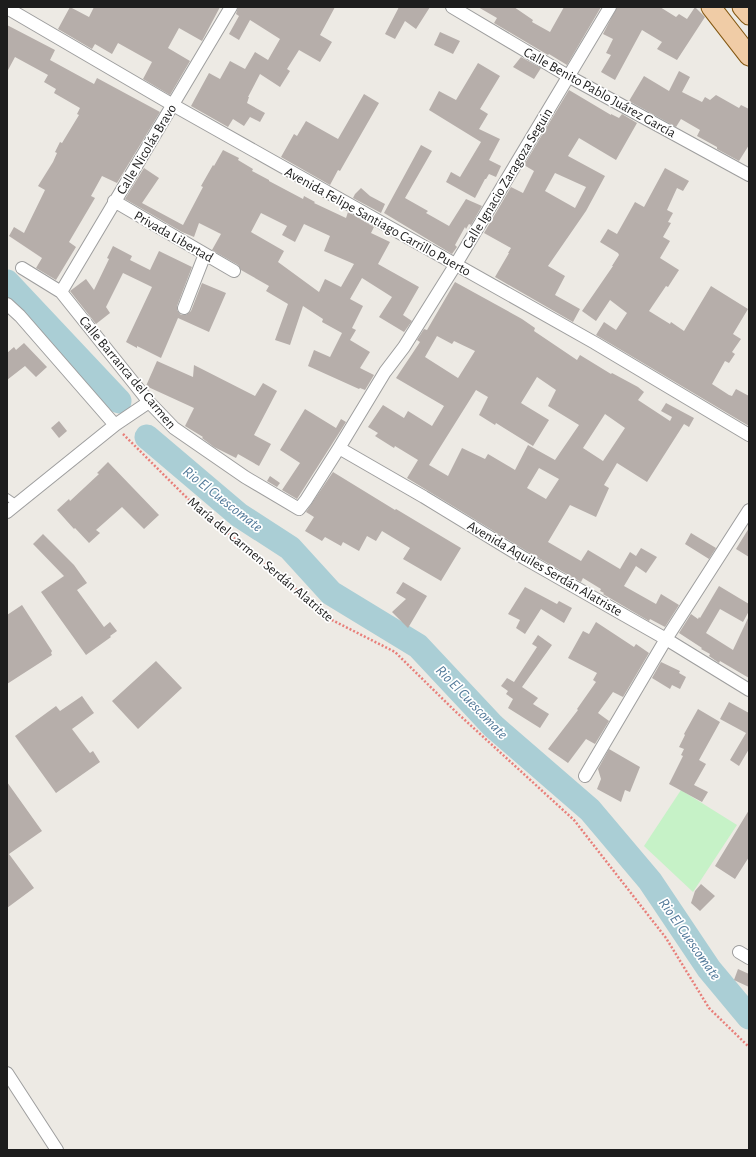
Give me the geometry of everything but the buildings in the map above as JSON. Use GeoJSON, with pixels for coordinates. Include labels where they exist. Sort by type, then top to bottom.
{"type":"FeatureCollection","features":[{"type":"Feature","properties":{"kind":"main road"},"geometry":{"type":"LineString","coordinates":[[711,7],[749,56]]}},
{"type":"Feature","properties":{"kind":"main road"},"geometry":{"type":"LineString","coordinates":[[742,7],[749,15]]}},
{"type":"Feature","properties":{"kind":"street","name":"Calle Nicolás Bravo"},"geometry":{"type":"LineString","coordinates":[[61,292],[231,7]]}},
{"type":"Feature","properties":{"kind":"street","name":"Calle Benito Pablo Juárez García"},"geometry":{"type":"LineString","coordinates":[[452,7],[568,76],[749,175]]}},
{"type":"Feature","properties":{"kind":"street","name":"Calle Ignacio Zaragoza Seguin"},"geometry":{"type":"LineString","coordinates":[[299,509],[339,448],[385,372],[404,347],[456,264],[610,7]]}},
{"type":"Feature","properties":{"kind":"street","name":"Avenida Felipe Santiago Carrillo Puerto"},"geometry":{"type":"LineString","coordinates":[[7,8],[173,105],[595,343],[749,435]]}},
{"type":"Feature","properties":{"kind":"street","name":"Privada Libertad"},"geometry":{"type":"LineString","coordinates":[[114,201],[234,271]]}},
{"type":"Feature","properties":{"kind":"street"},"geometry":{"type":"LineString","coordinates":[[184,308],[205,254]]}},
{"type":"Feature","properties":{"kind":"street","name":"Calle Barranca del Carmen"},"geometry":{"type":"LineString","coordinates":[[22,268],[61,292],[146,404],[174,428],[245,477],[299,509]]}},
{"type":"Feature","properties":{"kind":"street"},"geometry":{"type":"LineString","coordinates":[[7,304],[20,316],[118,422]]}},
{"type":"Feature","properties":{"kind":"street"},"geometry":{"type":"LineString","coordinates":[[10,504],[118,422],[146,404]]}},
{"type":"Feature","properties":{"kind":"street","name":"Avenida Aquiles Serdán Alatriste"},"geometry":{"type":"LineString","coordinates":[[339,448],[424,497],[524,558],[666,639],[749,690]]}},
{"type":"Feature","properties":{"kind":"street"},"geometry":{"type":"LineString","coordinates":[[585,776],[666,639],[749,510]]}},
{"type":"Feature","properties":{"kind":"street"},"geometry":{"type":"LineString","coordinates":[[7,1073],[57,1150]]}},
{"type":"Feature","properties":{"kind":"path","name":"María del Carmen Serdán Alatriste"},"geometry":{"type":"LineString","coordinates":[[118,422],[146,458],[183,494],[287,581],[326,617],[395,652],[459,716],[574,820],[666,938],[709,1008],[749,1047]]}},
{"type":"Feature","properties":{"kind":"green space"},"geometry":{"type":"Polygon","coordinates":[[[681,790],[737,825],[693,892],[644,846],[681,790]]]}},
{"type":"Feature","properties":{"kind":"waterway","name":"Rio El Cuescomate"},"geometry":{"type":"LineString","coordinates":[[7,282],[119,401]]}},
{"type":"Feature","properties":{"kind":"waterway","name":"Rio El Cuescomate"},"geometry":{"type":"LineString","coordinates":[[147,437],[239,515],[290,548],[331,593],[418,646],[493,726],[590,810],[650,881],[709,969],[749,1017]]}}]}
